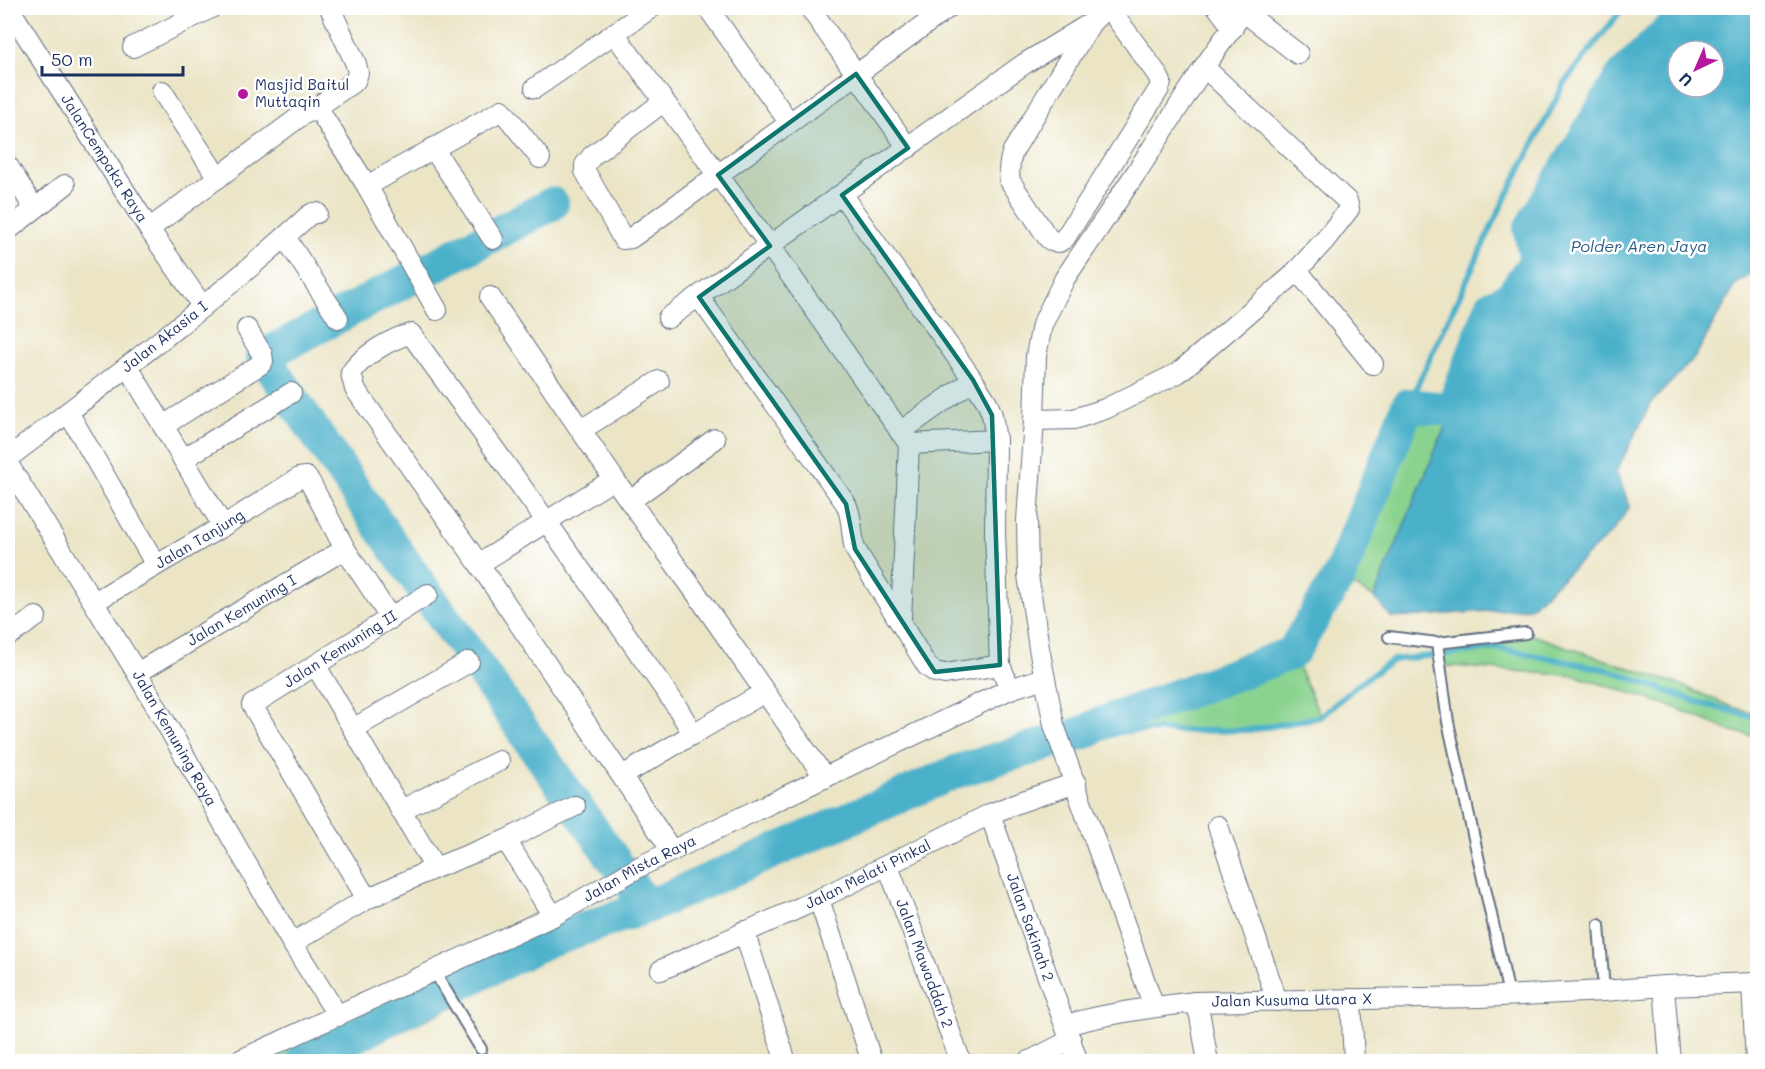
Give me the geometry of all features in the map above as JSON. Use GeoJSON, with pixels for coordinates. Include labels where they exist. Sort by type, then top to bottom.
{"type":"FeatureCollection","features":[{"type":"Feature","properties":{"kind":"street","name":"JalanCempaka Raya"},"geometry":{"type":"LineString","coordinates":[[9,8],[149,230],[203,308]]}},
{"type":"Feature","properties":{"kind":"street"},"geometry":{"type":"LineString","coordinates":[[134,47],[211,8]]}},
{"type":"Feature","properties":{"kind":"street"},"geometry":{"type":"LineString","coordinates":[[320,112],[323,103],[355,81],[358,73],[356,63],[330,8]]}},
{"type":"Feature","properties":{"kind":"street"},"geometry":{"type":"LineString","coordinates":[[535,88],[651,8]]}},
{"type":"Feature","properties":{"kind":"street"},"geometry":{"type":"LineString","coordinates":[[708,8],[789,122]]}},
{"type":"Feature","properties":{"kind":"street"},"geometry":{"type":"LineString","coordinates":[[810,8],[908,148]]}},
{"type":"Feature","properties":{"kind":"street"},"geometry":{"type":"LineString","coordinates":[[663,102],[592,156],[585,165],[585,171],[620,236],[626,239],[631,238],[718,176],[948,8]]}},
{"type":"Feature","properties":{"kind":"street"},"geometry":{"type":"LineString","coordinates":[[668,318],[1023,64],[1091,23],[1108,8],[1158,74],[1161,82],[1159,89],[1065,238],[1059,242],[1048,238],[1010,181],[1009,161],[1091,23]]}},
{"type":"Feature","properties":{"kind":"street"},"geometry":{"type":"LineString","coordinates":[[1218,8],[1233,28]]}},
{"type":"Feature","properties":{"kind":"street"},"geometry":{"type":"LineString","coordinates":[[1154,1007],[1054,725],[1044,678],[1028,575],[1027,520],[1036,356],[1042,325],[1065,278],[1204,67],[1245,9],[1298,54]]}},
{"type":"Feature","properties":{"kind":"street"},"geometry":{"type":"LineString","coordinates":[[614,33],[770,246],[904,438],[900,620]]}},
{"type":"Feature","properties":{"kind":"street"},"geometry":{"type":"LineString","coordinates":[[1034,420],[1074,419],[1105,409],[1178,373],[1297,270],[1349,209],[1347,201],[1204,67]]}},
{"type":"Feature","properties":{"kind":"street"},"geometry":{"type":"LineString","coordinates":[[162,91],[218,178]]}},
{"type":"Feature","properties":{"kind":"street"},"geometry":{"type":"LineString","coordinates":[[367,186],[502,110],[540,158]]}},
{"type":"Feature","properties":{"kind":"street"},"geometry":{"type":"LineString","coordinates":[[149,230],[302,115],[310,111],[320,112]]}},
{"type":"Feature","properties":{"kind":"street"},"geometry":{"type":"LineString","coordinates":[[320,112],[367,186],[436,310]]}},
{"type":"Feature","properties":{"kind":"street"},"geometry":{"type":"LineString","coordinates":[[434,148],[494,239]]}},
{"type":"Feature","properties":{"kind":"street"},"geometry":{"type":"LineString","coordinates":[[8,166],[34,208]]}},
{"type":"Feature","properties":{"kind":"street"},"geometry":{"type":"LineString","coordinates":[[8,230],[65,185]]}},
{"type":"Feature","properties":{"kind":"street"},"geometry":{"type":"LineString","coordinates":[[842,195],[973,380],[987,402],[992,415],[996,440],[995,532],[1000,665],[1010,689]]}},
{"type":"Feature","properties":{"kind":"street","name":"Jalan Akasia I"},"geometry":{"type":"LineString","coordinates":[[8,458],[203,308],[308,216],[317,213]]}},
{"type":"Feature","properties":{"kind":"street"},"geometry":{"type":"LineString","coordinates":[[285,237],[338,318]]}},
{"type":"Feature","properties":{"kind":"street"},"geometry":{"type":"LineString","coordinates":[[1297,270],[1373,364]]}},
{"type":"Feature","properties":{"kind":"street"},"geometry":{"type":"LineString","coordinates":[[490,297],[614,479],[825,778]]}},
{"type":"Feature","properties":{"kind":"street"},"geometry":{"type":"LineString","coordinates":[[699,297],[846,504],[855,549],[927,666],[934,672],[945,674],[1000,665]]}},
{"type":"Feature","properties":{"kind":"street"},"geometry":{"type":"LineString","coordinates":[[163,426],[261,364],[262,354],[247,329]]}},
{"type":"Feature","properties":{"kind":"street"},"geometry":{"type":"LineString","coordinates":[[672,851],[479,564],[355,389],[351,373],[357,363],[387,344],[411,334],[547,522],[677,707],[693,734]]}},
{"type":"Feature","properties":{"kind":"street"},"geometry":{"type":"LineString","coordinates":[[128,367],[223,526]]}},
{"type":"Feature","properties":{"kind":"street"},"geometry":{"type":"LineString","coordinates":[[904,438],[973,380]]}},
{"type":"Feature","properties":{"kind":"street"},"geometry":{"type":"LineString","coordinates":[[581,430],[659,381]]}},
{"type":"Feature","properties":{"kind":"street"},"geometry":{"type":"LineString","coordinates":[[183,459],[291,393]]}},
{"type":"Feature","properties":{"kind":"street"},"geometry":{"type":"LineString","coordinates":[[68,412],[156,565]]}},
{"type":"Feature","properties":{"kind":"street"},"geometry":{"type":"LineString","coordinates":[[904,438],[996,440]]}},
{"type":"Feature","properties":{"kind":"street"},"geometry":{"type":"LineString","coordinates":[[630,501],[715,439]]}},
{"type":"Feature","properties":{"kind":"street","name":"Jalan Kemuning Raya"},"geometry":{"type":"LineString","coordinates":[[8,464],[137,673],[292,943],[338,1016]]}},
{"type":"Feature","properties":{"kind":"street","name":"Jalan Tanjung"},"geometry":{"type":"LineString","coordinates":[[94,602],[299,478],[306,477],[310,482],[345,549]]}},
{"type":"Feature","properties":{"kind":"street"},"geometry":{"type":"LineString","coordinates":[[479,564],[614,479]]}},
{"type":"Feature","properties":{"kind":"street"},"geometry":{"type":"LineString","coordinates":[[345,549],[391,619]]}},
{"type":"Feature","properties":{"kind":"street","name":"Jalan Kemuning I"},"geometry":{"type":"LineString","coordinates":[[137,673],[345,549]]}},
{"type":"Feature","properties":{"kind":"street","name":"Jalan Kemuning II"},"geometry":{"type":"LineString","coordinates":[[367,899],[252,705],[428,594]]}},
{"type":"Feature","properties":{"kind":"street"},"geometry":{"type":"LineString","coordinates":[[10,630],[36,617]]}},
{"type":"Feature","properties":{"kind":"street"},"geometry":{"type":"LineString","coordinates":[[353,729],[469,662]]}},
{"type":"Feature","properties":{"kind":"street"},"geometry":{"type":"LineString","coordinates":[[316,666],[435,868]]}},
{"type":"Feature","properties":{"kind":"street","name":"Jalan Mista Raya"},"geometry":{"type":"LineString","coordinates":[[236,1062],[553,916],[672,851],[1010,689],[1044,678]]}},
{"type":"Feature","properties":{"kind":"street"},"geometry":{"type":"LineString","coordinates":[[622,776],[765,692]]}},
{"type":"Feature","properties":{"kind":"street"},"geometry":{"type":"LineString","coordinates":[[401,810],[499,761]]}},
{"type":"Feature","properties":{"kind":"street","name":"Jalan Melati Pinkal"},"geometry":{"type":"LineString","coordinates":[[661,970],[819,899],[990,814],[1076,783]]}},
{"type":"Feature","properties":{"kind":"street"},"geometry":{"type":"LineString","coordinates":[[292,943],[367,899],[435,868],[506,840],[575,806]]}},
{"type":"Feature","properties":{"kind":"street","name":"Jalan Sakinah 2"},"geometry":{"type":"LineString","coordinates":[[990,814],[1078,1062]]}},
{"type":"Feature","properties":{"kind":"street"},"geometry":{"type":"LineString","coordinates":[[1218,826],[1277,1001]]}},
{"type":"Feature","properties":{"kind":"street"},"geometry":{"type":"LineString","coordinates":[[506,840],[553,916]]}},
{"type":"Feature","properties":{"kind":"street","name":"Jalan Mawaddah 2"},"geometry":{"type":"LineString","coordinates":[[888,866],[961,1062]]}},
{"type":"Feature","properties":{"kind":"street"},"geometry":{"type":"LineString","coordinates":[[819,899],[872,1062]]}},
{"type":"Feature","properties":{"kind":"street"},"geometry":{"type":"LineString","coordinates":[[744,931],[786,1062]]}},
{"type":"Feature","properties":{"kind":"street"},"geometry":{"type":"LineString","coordinates":[[1755,983],[1756,1062]]}},
{"type":"Feature","properties":{"kind":"street","name":"Jalan Kusuma Utara X"},"geometry":{"type":"LineString","coordinates":[[1028,1062],[1086,1019],[1195,1002],[1509,996],[1664,986],[1755,983]]}},
{"type":"Feature","properties":{"kind":"street"},"geometry":{"type":"LineString","coordinates":[[1664,986],[1670,1062]]}},
{"type":"Feature","properties":{"kind":"street"},"geometry":{"type":"LineString","coordinates":[[1351,999],[1354,1062]]}},
{"type":"Feature","properties":{"kind":"street"},"geometry":{"type":"LineString","coordinates":[[1195,1002],[1200,1016],[1208,1062]]}},
{"type":"Feature","properties":{"kind":"lane"},"geometry":{"type":"LineString","coordinates":[[1389,637],[1438,647],[1526,633]]}},
{"type":"Feature","properties":{"kind":"lane"},"geometry":{"type":"LineString","coordinates":[[1438,647],[1446,708],[1509,996]]}},
{"type":"Feature","properties":{"kind":"lane"},"geometry":{"type":"LineString","coordinates":[[1599,925],[1604,991]]}},
{"type":"Feature","properties":{"kind":"lane"},"geometry":{"type":"LineString","coordinates":[[434,971],[481,1048]]}},
{"type":"Feature","properties":{"kind":"highlighted area"},"geometry":{"type":"Polygon","coordinates":[[[856,74],[908,148],[842,195],[973,380],[992,415],[1000,665],[935,672],[855,549],[846,504],[699,297],[770,246],[718,175],[856,74]]]}},
{"type":"Feature","properties":{"kind":"green space"},"geometry":{"type":"Polygon","coordinates":[[[1408,405],[1452,410],[1374,598],[1339,577],[1408,405]]]}},
{"type":"Feature","properties":{"kind":"green space"},"geometry":{"type":"Polygon","coordinates":[[[1526,633],[1683,686],[1732,707],[1757,713],[1757,737],[1728,730],[1674,707],[1576,676],[1453,666],[1440,667],[1437,643],[1526,633]]]}},
{"type":"Feature","properties":{"kind":"green space"},"geometry":{"type":"Polygon","coordinates":[[[1292,653],[1321,717],[1251,730],[1154,730],[1096,733],[1071,751],[1057,726],[1095,725],[1292,653]]]}},
{"type":"Feature","properties":{"kind":"green space"},"geometry":{"type":"Polygon","coordinates":[[[434,971],[456,1006],[336,1061],[302,1061],[366,1030],[300,1061],[236,1062],[434,971]]]}},
{"type":"Feature","properties":{"kind":"water","name":"Polder Aren Jaya"},"geometry":{"type":"Polygon","coordinates":[[[1692,8],[1757,8],[1757,270],[1735,285],[1695,357],[1651,403],[1616,472],[1630,506],[1613,531],[1530,608],[1392,618],[1374,598],[1452,410],[1492,306],[1510,298],[1536,261],[1530,229],[1622,76],[1692,8]]]}},
{"type":"Feature","properties":{"kind":"waterway"},"geometry":{"type":"LineString","coordinates":[[1623,8],[1565,82],[1501,207],[1408,405],[1339,577],[1314,621],[1292,653],[1095,726],[1088,731],[1096,733],[1154,730],[1251,730],[1320,717],[1361,682],[1393,660],[1497,648],[1609,670],[1697,702],[1758,718]]}},
{"type":"Feature","properties":{"kind":"waterway"},"geometry":{"type":"LineString","coordinates":[[552,204],[263,356],[647,907],[958,771],[1088,731],[1095,726],[1292,653],[1339,577],[1408,405],[1452,410],[1492,306],[1510,298],[1536,261],[1530,229],[1622,76],[1692,8]]}},
{"type":"Feature","properties":{"kind":"waterway"},"geometry":{"type":"LineString","coordinates":[[302,1062],[547,941],[668,898]]}},
{"type":"Feature","properties":{"kind":"place","name":"Masjid Baitul Muttaqin"},"geometry":{"type":"Point","coordinates":[243,94]}}]}
